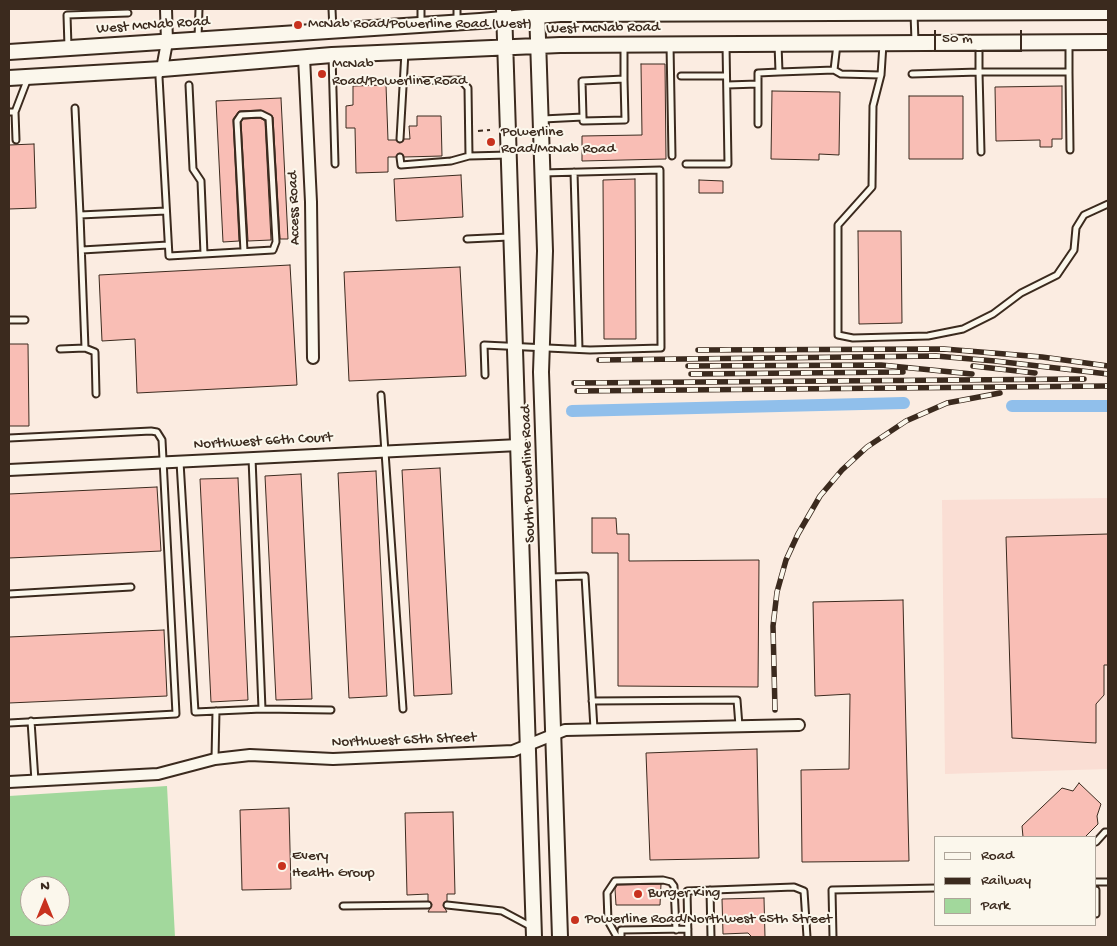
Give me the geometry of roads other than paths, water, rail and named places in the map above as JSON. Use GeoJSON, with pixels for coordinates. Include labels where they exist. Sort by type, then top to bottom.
{"type":"FeatureCollection","features":[{"type":"Feature","properties":{"kind":"main road","name":"West McNab Road"},"geometry":{"type":"LineString","coordinates":[[9,52],[421,25],[457,16],[537,12],[1099,11]]}},
{"type":"Feature","properties":{"kind":"main road","name":"South Powerline Road"},"geometry":{"type":"LineString","coordinates":[[537,12],[545,271],[541,347],[560,937]]}},
{"type":"Feature","properties":{"kind":"main road","name":"South Powerline Road"},"geometry":{"type":"LineString","coordinates":[[505,14],[534,932]]}},
{"type":"Feature","properties":{"kind":"main road","name":"West McNab Road"},"geometry":{"type":"LineString","coordinates":[[9,78],[162,69],[332,55],[506,47],[624,44],[1108,42]]}},
{"type":"Feature","properties":{"kind":"street"},"geometry":{"type":"LineString","coordinates":[[162,69],[167,42],[166,9]]}},
{"type":"Feature","properties":{"kind":"street","name":"Access Road"},"geometry":{"type":"LineString","coordinates":[[304,57],[311,202],[313,358]]}},
{"type":"Feature","properties":{"kind":"street","name":"Northwest 66th Court"},"geometry":{"type":"LineString","coordinates":[[9,470],[518,445]]}},
{"type":"Feature","properties":{"kind":"street","name":"Northwest 65th Street"},"geometry":{"type":"LineString","coordinates":[[9,782],[158,774],[215,759],[250,754],[333,759],[514,752],[565,730],[799,725]]}},
{"type":"Feature","properties":{"kind":"lane"},"geometry":{"type":"LineString","coordinates":[[198,40],[199,9]]}},
{"type":"Feature","properties":{"kind":"lane"},"geometry":{"type":"LineString","coordinates":[[332,9],[333,30]]}},
{"type":"Feature","properties":{"kind":"lane"},"geometry":{"type":"LineString","coordinates":[[421,9],[421,25]]}},
{"type":"Feature","properties":{"kind":"lane"},"geometry":{"type":"LineString","coordinates":[[914,11],[915,43]]}},
{"type":"Feature","properties":{"kind":"lane"},"geometry":{"type":"LineString","coordinates":[[68,48],[67,15],[128,14]]}},
{"type":"Feature","properties":{"kind":"lane"},"geometry":{"type":"LineString","coordinates":[[1069,42],[1070,150]]}},
{"type":"Feature","properties":{"kind":"lane"},"geometry":{"type":"LineString","coordinates":[[883,43],[881,74],[873,106],[872,186],[838,225],[838,335],[853,338],[928,336],[963,329],[993,314],[1021,292],[1057,274],[1074,250],[1076,228],[1084,215],[1108,204]]}},
{"type":"Feature","properties":{"kind":"lane"},"geometry":{"type":"LineString","coordinates":[[979,43],[981,152]]}},
{"type":"Feature","properties":{"kind":"lane"},"geometry":{"type":"LineString","coordinates":[[624,44],[625,120],[583,121],[582,80],[624,79]]}},
{"type":"Feature","properties":{"kind":"lane"},"geometry":{"type":"LineString","coordinates":[[670,44],[672,156]]}},
{"type":"Feature","properties":{"kind":"lane"},"geometry":{"type":"LineString","coordinates":[[686,164],[728,164],[726,44]]}},
{"type":"Feature","properties":{"kind":"lane"},"geometry":{"type":"LineString","coordinates":[[778,44],[779,72]]}},
{"type":"Feature","properties":{"kind":"lane"},"geometry":{"type":"LineString","coordinates":[[834,70],[837,44]]}},
{"type":"Feature","properties":{"kind":"lane"},"geometry":{"type":"LineString","coordinates":[[400,139],[405,52]]}},
{"type":"Feature","properties":{"kind":"lane"},"geometry":{"type":"LineString","coordinates":[[332,55],[335,164]]}},
{"type":"Feature","properties":{"kind":"lane"},"geometry":{"type":"LineString","coordinates":[[162,69],[159,77],[168,256],[244,252],[274,250],[276,242],[269,118],[261,114],[241,115],[236,121],[244,252]]}},
{"type":"Feature","properties":{"kind":"lane"},"geometry":{"type":"LineString","coordinates":[[758,124],[758,73],[834,70],[841,74],[881,74]]}},
{"type":"Feature","properties":{"kind":"lane"},"geometry":{"type":"LineString","coordinates":[[912,74],[1069,72]]}},
{"type":"Feature","properties":{"kind":"lane"},"geometry":{"type":"LineString","coordinates":[[681,76],[726,76]]}},
{"type":"Feature","properties":{"kind":"lane"},"geometry":{"type":"LineString","coordinates":[[16,140],[12,112],[29,77]]}},
{"type":"Feature","properties":{"kind":"lane"},"geometry":{"type":"LineString","coordinates":[[403,81],[460,80],[468,88],[469,156]]}},
{"type":"Feature","properties":{"kind":"lane"},"geometry":{"type":"LineString","coordinates":[[727,85],[758,84]]}},
{"type":"Feature","properties":{"kind":"lane"},"geometry":{"type":"LineString","coordinates":[[189,85],[193,169],[200,180],[204,254]]}},
{"type":"Feature","properties":{"kind":"lane"},"geometry":{"type":"LineString","coordinates":[[75,108],[85,348]]}},
{"type":"Feature","properties":{"kind":"lane"},"geometry":{"type":"LineString","coordinates":[[540,119],[583,116]]}},
{"type":"Feature","properties":{"kind":"lane"},"geometry":{"type":"LineString","coordinates":[[400,157],[401,165],[450,161],[469,156],[510,155]]}},
{"type":"Feature","properties":{"kind":"lane"},"geometry":{"type":"LineString","coordinates":[[485,376],[484,345],[579,349],[661,348],[660,170],[542,173]]}},
{"type":"Feature","properties":{"kind":"lane"},"geometry":{"type":"LineString","coordinates":[[574,172],[579,349]]}},
{"type":"Feature","properties":{"kind":"lane"},"geometry":{"type":"LineString","coordinates":[[80,215],[166,210]]}},
{"type":"Feature","properties":{"kind":"lane"},"geometry":{"type":"LineString","coordinates":[[468,239],[513,237]]}},
{"type":"Feature","properties":{"kind":"lane"},"geometry":{"type":"LineString","coordinates":[[82,250],[168,245]]}},
{"type":"Feature","properties":{"kind":"lane"},"geometry":{"type":"LineString","coordinates":[[9,320],[25,320]]}},
{"type":"Feature","properties":{"kind":"lane"},"geometry":{"type":"LineString","coordinates":[[60,349],[85,348],[95,352],[96,394]]}},
{"type":"Feature","properties":{"kind":"lane"},"geometry":{"type":"LineString","coordinates":[[382,395],[403,709]]}},
{"type":"Feature","properties":{"kind":"lane"},"geometry":{"type":"LineString","coordinates":[[9,438],[151,431],[157,432],[162,440],[176,714],[9,722]]}},
{"type":"Feature","properties":{"kind":"lane"},"geometry":{"type":"LineString","coordinates":[[252,458],[262,709]]}},
{"type":"Feature","properties":{"kind":"lane"},"geometry":{"type":"LineString","coordinates":[[180,462],[195,712],[262,709],[332,710]]}},
{"type":"Feature","properties":{"kind":"lane"},"geometry":{"type":"LineString","coordinates":[[549,577],[585,576],[594,729]]}},
{"type":"Feature","properties":{"kind":"lane"},"geometry":{"type":"LineString","coordinates":[[9,594],[131,587]]}},
{"type":"Feature","properties":{"kind":"lane"},"geometry":{"type":"LineString","coordinates":[[592,701],[737,700],[739,726]]}},
{"type":"Feature","properties":{"kind":"lane"},"geometry":{"type":"LineString","coordinates":[[215,759],[216,711]]}},
{"type":"Feature","properties":{"kind":"lane"},"geometry":{"type":"LineString","coordinates":[[31,721],[35,780]]}},
{"type":"Feature","properties":{"kind":"lane"},"geometry":{"type":"LineString","coordinates":[[1097,841],[1105,832],[1108,832]]}},
{"type":"Feature","properties":{"kind":"lane"},"geometry":{"type":"LineString","coordinates":[[617,937],[608,921],[607,893],[615,881],[663,880],[671,882],[674,886],[676,930]]}},
{"type":"Feature","properties":{"kind":"lane"},"geometry":{"type":"LineString","coordinates":[[688,937],[686,891],[794,887],[804,891],[807,937]]}},
{"type":"Feature","properties":{"kind":"lane"},"geometry":{"type":"LineString","coordinates":[[833,937],[832,890],[934,888]]}},
{"type":"Feature","properties":{"kind":"lane"},"geometry":{"type":"LineString","coordinates":[[710,890],[711,937]]}},
{"type":"Feature","properties":{"kind":"lane"},"geometry":{"type":"LineString","coordinates":[[343,906],[428,905]]}},
{"type":"Feature","properties":{"kind":"lane"},"geometry":{"type":"LineString","coordinates":[[447,905],[502,911],[534,932]]}},
{"type":"Feature","properties":{"kind":"lane"},"geometry":{"type":"LineString","coordinates":[[621,937],[621,930],[688,929]]}},
{"type":"Feature","properties":{"kind":"waterway"},"geometry":{"type":"LineString","coordinates":[[572,411],[904,403]]}},
{"type":"Feature","properties":{"kind":"waterway"},"geometry":{"type":"LineString","coordinates":[[1012,406],[1108,406]]}},
{"type":"Feature","properties":{"kind":"railway"},"geometry":{"type":"LineString","coordinates":[[698,350],[944,349],[1042,357],[1108,366]]}},
{"type":"Feature","properties":{"kind":"railway"},"geometry":{"type":"LineString","coordinates":[[599,360],[936,356],[1108,374]]}},
{"type":"Feature","properties":{"kind":"railway"},"geometry":{"type":"LineString","coordinates":[[688,366],[881,365],[972,374]]}},
{"type":"Feature","properties":{"kind":"railway"},"geometry":{"type":"LineString","coordinates":[[973,366],[1035,373]]}},
{"type":"Feature","properties":{"kind":"railway"},"geometry":{"type":"LineString","coordinates":[[691,374],[903,372]]}},
{"type":"Feature","properties":{"kind":"railway"},"geometry":{"type":"LineString","coordinates":[[574,383],[1084,379]]}},
{"type":"Feature","properties":{"kind":"railway"},"geometry":{"type":"LineString","coordinates":[[577,391],[1108,386]]}},
{"type":"Feature","properties":{"kind":"railway"},"geometry":{"type":"LineString","coordinates":[[775,710],[773,626],[777,592],[786,560],[798,534],[820,496],[842,470],[867,447],[906,421],[947,403],[1000,393]]}},
{"type":"Feature","properties":{"kind":"place","name":"McNab Road/Powerline Road (West)"},"geometry":{"type":"Point","coordinates":[298,25]}},
{"type":"Feature","properties":{"kind":"place","name":"McNab Road/Powerline Road"},"geometry":{"type":"Point","coordinates":[322,74]}},
{"type":"Feature","properties":{"kind":"place","name":"Powerline Road/McNab Road"},"geometry":{"type":"Point","coordinates":[491,142]}},
{"type":"Feature","properties":{"kind":"place","name":"Every Health Group"},"geometry":{"type":"Point","coordinates":[282,866]}},
{"type":"Feature","properties":{"kind":"place","name":"Burger King"},"geometry":{"type":"Point","coordinates":[638,894]}},
{"type":"Feature","properties":{"kind":"place","name":"Powerline Road/Northwest 65th Street"},"geometry":{"type":"Point","coordinates":[575,920]}}]}
